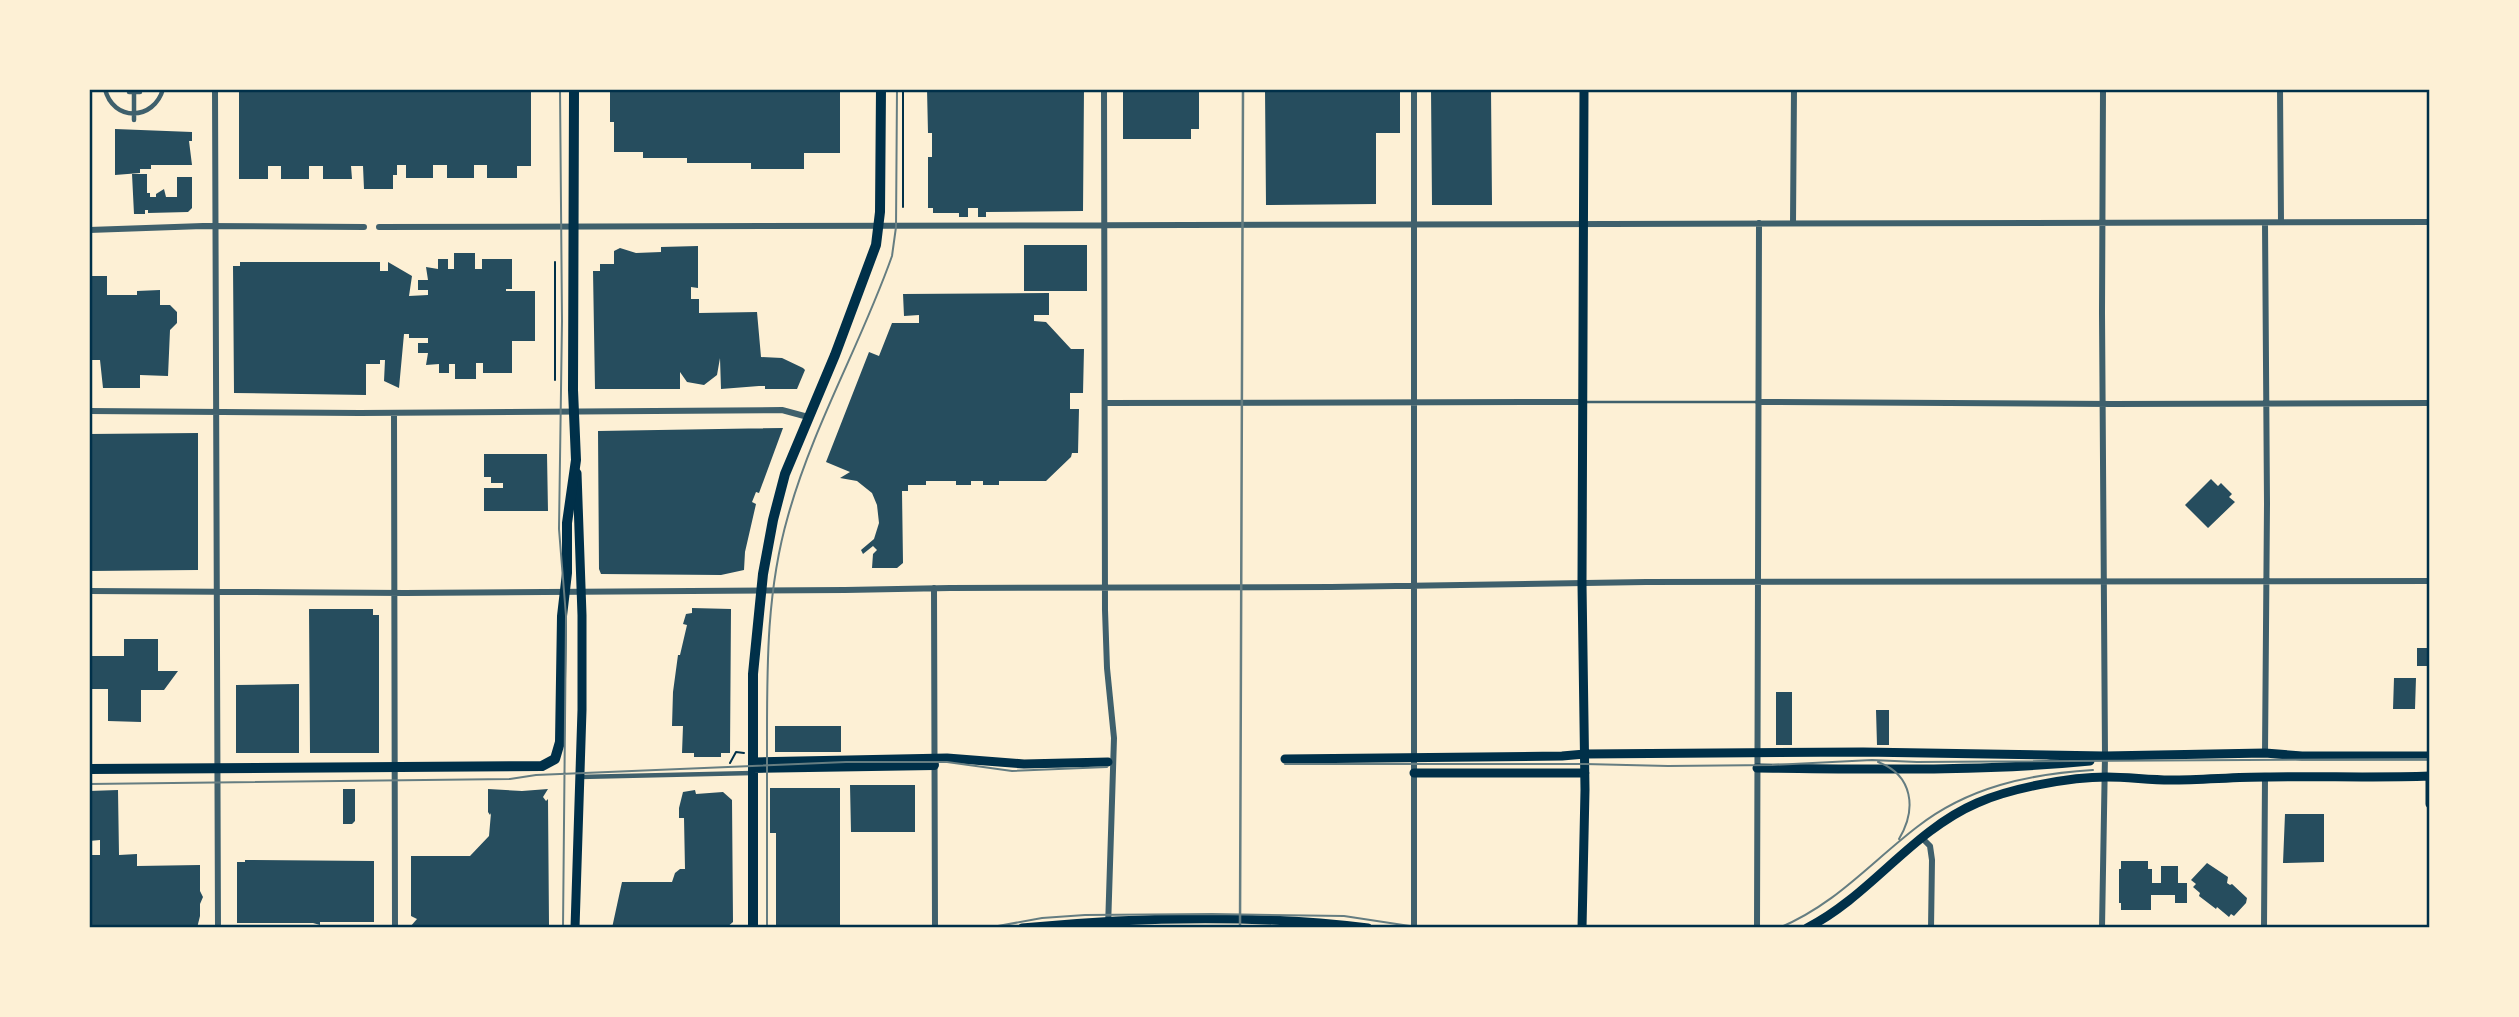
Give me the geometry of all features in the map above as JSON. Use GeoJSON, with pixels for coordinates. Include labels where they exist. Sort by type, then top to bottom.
{"type":"FeatureCollection","features":[{"type":"Feature","properties":{"kind":"main road"},"geometry":{"type":"LineString","coordinates":[[574,89],[573,410],[582,592],[575,928]]}},
{"type":"Feature","properties":{"kind":"main road"},"geometry":{"type":"LineString","coordinates":[[753,928],[753,674],[761,591],[773,520],[785,474],[870,266],[878,227],[881,89]]}},
{"type":"Feature","properties":{"kind":"main road"},"geometry":{"type":"LineString","coordinates":[[1582,928],[1585,774],[1582,584],[1584,89]]}},
{"type":"Feature","properties":{"kind":"main road"},"geometry":{"type":"LineString","coordinates":[[89,769],[542,766],[555,759],[560,742],[561,644],[568,509],[576,460]]}},
{"type":"Feature","properties":{"kind":"main road"},"geometry":{"type":"LineString","coordinates":[[1414,765],[1585,754],[1863,752],[2105,756],[2265,753],[2302,756],[2430,756]]}},
{"type":"Feature","properties":{"kind":"main road"},"geometry":{"type":"LineString","coordinates":[[1757,767],[2023,767],[2098,760],[2105,756]]}},
{"type":"Feature","properties":{"kind":"main road"},"geometry":{"type":"LineString","coordinates":[[1285,759],[1585,774]]}},
{"type":"Feature","properties":{"kind":"main road"},"geometry":{"type":"LineString","coordinates":[[753,768],[846,762],[1111,765]]}},
{"type":"Feature","properties":{"kind":"main road"},"geometry":{"type":"LineString","coordinates":[[1807,928],[1823,920],[1848,901],[1922,838],[1958,812],[1980,801],[2050,783],[2104,777],[2170,780],[2430,776],[2430,804]]}},
{"type":"Feature","properties":{"kind":"main road"},"geometry":{"type":"LineString","coordinates":[[1022,928],[1146,919],[1262,919],[1368,928]]}},
{"type":"Feature","properties":{"kind":"street"},"geometry":{"type":"LineString","coordinates":[[105,89],[115,107],[134,117],[155,106],[163,89]]}},
{"type":"Feature","properties":{"kind":"street"},"geometry":{"type":"LineString","coordinates":[[134,117],[132,91],[140,92],[140,89]]}},
{"type":"Feature","properties":{"kind":"street"},"geometry":{"type":"LineString","coordinates":[[215,89],[218,928]]}},
{"type":"Feature","properties":{"kind":"street"},"geometry":{"type":"LineString","coordinates":[[1104,89],[1107,668],[1114,738],[1111,765],[1108,928]]}},
{"type":"Feature","properties":{"kind":"street"},"geometry":{"type":"LineString","coordinates":[[1414,89],[1414,928]]}},
{"type":"Feature","properties":{"kind":"street"},"geometry":{"type":"LineString","coordinates":[[1793,223],[1794,89]]}},
{"type":"Feature","properties":{"kind":"street"},"geometry":{"type":"LineString","coordinates":[[2102,928],[2105,756],[2103,89]]}},
{"type":"Feature","properties":{"kind":"street"},"geometry":{"type":"LineString","coordinates":[[2280,89],[2281,222]]}},
{"type":"Feature","properties":{"kind":"street"},"geometry":{"type":"LineString","coordinates":[[379,226],[2430,222]]}},
{"type":"Feature","properties":{"kind":"street"},"geometry":{"type":"LineString","coordinates":[[1757,928],[1759,223]]}},
{"type":"Feature","properties":{"kind":"street"},"geometry":{"type":"LineString","coordinates":[[2265,223],[2265,753]]}},
{"type":"Feature","properties":{"kind":"street"},"geometry":{"type":"LineString","coordinates":[[89,230],[215,226],[364,226]]}},
{"type":"Feature","properties":{"kind":"street"},"geometry":{"type":"LineString","coordinates":[[1105,403],[1582,402]]}},
{"type":"Feature","properties":{"kind":"street"},"geometry":{"type":"LineString","coordinates":[[1758,402],[2430,403]]}},
{"type":"Feature","properties":{"kind":"street"},"geometry":{"type":"LineString","coordinates":[[89,411],[394,413],[782,410],[808,416]]}},
{"type":"Feature","properties":{"kind":"street"},"geometry":{"type":"LineString","coordinates":[[394,413],[394,928]]}},
{"type":"Feature","properties":{"kind":"street"},"geometry":{"type":"LineString","coordinates":[[89,591],[582,592],[1757,582],[2430,581]]}},
{"type":"Feature","properties":{"kind":"street"},"geometry":{"type":"LineString","coordinates":[[934,588],[935,928]]}},
{"type":"Feature","properties":{"kind":"street"},"geometry":{"type":"LineString","coordinates":[[579,777],[730,773],[753,768]]}},
{"type":"Feature","properties":{"kind":"street"},"geometry":{"type":"LineString","coordinates":[[2264,928],[2265,777]]}},
{"type":"Feature","properties":{"kind":"street"},"geometry":{"type":"LineString","coordinates":[[1922,838],[1930,846],[1932,860],[1931,928]]}},
{"type":"Feature","properties":{"kind":"lane"},"geometry":{"type":"LineString","coordinates":[[1582,402],[1758,402]]}},
{"type":"Feature","properties":{"kind":"path"},"geometry":{"type":"LineString","coordinates":[[902,89],[902,207]]}},
{"type":"Feature","properties":{"kind":"path"},"geometry":{"type":"LineString","coordinates":[[555,262],[555,380]]}},
{"type":"Feature","properties":{"kind":"path"},"geometry":{"type":"LineString","coordinates":[[730,763],[736,752],[742,753]]}},
{"type":"Feature","properties":{"kind":"building"},"geometry":{"type":"Polygon","coordinates":[[[239,89],[531,89],[531,166],[517,166],[517,178],[487,178],[487,165],[474,165],[474,178],[447,178],[447,165],[433,165],[433,178],[406,178],[406,165],[397,165],[397,175],[393,175],[393,189],[364,189],[363,166],[351,166],[352,179],[323,179],[323,166],[309,166],[309,179],[281,179],[281,166],[268,166],[268,179],[239,179],[239,89]]]}},
{"type":"Feature","properties":{"kind":"building"},"geometry":{"type":"Polygon","coordinates":[[[610,89],[840,89],[840,153],[804,153],[804,169],[751,169],[751,163],[687,163],[687,158],[643,158],[643,152],[614,152],[610,89]]]}},
{"type":"Feature","properties":{"kind":"building"},"geometry":{"type":"Polygon","coordinates":[[[927,89],[1084,89],[1083,211],[986,212],[986,217],[978,217],[978,208],[968,208],[968,217],[959,217],[959,213],[933,213],[933,208],[928,208],[928,157],[932,157],[932,133],[928,133],[927,89]]]}},
{"type":"Feature","properties":{"kind":"building"},"geometry":{"type":"Polygon","coordinates":[[[1123,89],[1199,89],[1199,129],[1191,129],[1191,139],[1123,139],[1123,89]]]}},
{"type":"Feature","properties":{"kind":"building"},"geometry":{"type":"Polygon","coordinates":[[[1265,89],[1400,89],[1400,133],[1376,133],[1376,204],[1266,205],[1265,89]]]}},
{"type":"Feature","properties":{"kind":"building"},"geometry":{"type":"Polygon","coordinates":[[[1431,89],[1491,89],[1492,205],[1432,205],[1431,89]]]}},
{"type":"Feature","properties":{"kind":"building"},"geometry":{"type":"Polygon","coordinates":[[[115,129],[192,132],[192,141],[189,141],[192,165],[151,165],[151,169],[140,169],[140,173],[115,175],[115,129]]]}},
{"type":"Feature","properties":{"kind":"building"},"geometry":{"type":"Polygon","coordinates":[[[132,174],[147,174],[147,193],[150,193],[150,197],[156,197],[156,194],[164,189],[166,197],[177,197],[177,177],[192,177],[192,208],[188,212],[148,213],[148,210],[145,210],[145,214],[134,214],[132,174]]]}},
{"type":"Feature","properties":{"kind":"building"},"geometry":{"type":"Polygon","coordinates":[[[1024,245],[1087,245],[1087,291],[1024,291],[1024,245]]]}},
{"type":"Feature","properties":{"kind":"building"},"geometry":{"type":"Polygon","coordinates":[[[698,246],[698,288],[691,287],[691,299],[699,299],[699,313],[757,312],[761,357],[782,358],[803,368],[805,370],[797,389],[765,389],[765,386],[759,386],[721,389],[720,358],[717,375],[704,385],[687,382],[680,372],[680,389],[595,389],[593,271],[600,271],[600,264],[614,264],[614,251],[620,248],[636,253],[661,252],[661,247],[698,246]]]}},
{"type":"Feature","properties":{"kind":"building"},"geometry":{"type":"Polygon","coordinates":[[[454,253],[475,253],[475,269],[482,269],[482,259],[512,259],[512,289],[506,291],[535,291],[535,341],[512,341],[512,373],[483,373],[483,363],[476,363],[476,379],[455,379],[455,364],[449,364],[449,373],[439,373],[439,364],[426,365],[428,353],[418,353],[418,343],[428,343],[428,338],[409,338],[409,334],[404,334],[399,388],[384,381],[385,360],[380,360],[380,364],[366,364],[366,395],[234,393],[233,266],[240,266],[240,262],[380,262],[380,271],[388,271],[388,262],[412,276],[409,296],[428,295],[428,290],[418,290],[418,280],[428,280],[426,267],[438,269],[438,259],[448,259],[448,269],[454,269],[454,253]]]}},
{"type":"Feature","properties":{"kind":"building"},"geometry":{"type":"Polygon","coordinates":[[[89,276],[107,276],[107,295],[137,295],[137,291],[160,290],[160,305],[170,305],[177,312],[177,323],[170,330],[168,376],[140,375],[140,388],[103,388],[100,360],[89,360],[89,276]]]}},
{"type":"Feature","properties":{"kind":"building"},"geometry":{"type":"Polygon","coordinates":[[[1049,293],[1049,315],[1034,315],[1034,321],[1046,322],[1071,349],[1084,349],[1083,393],[1070,393],[1070,409],[1079,409],[1078,453],[1072,453],[1046,481],[999,481],[999,485],[983,485],[983,481],[971,481],[971,485],[956,485],[956,481],[926,481],[926,485],[908,485],[908,491],[902,491],[903,563],[897,568],[872,568],[873,554],[877,550],[873,546],[863,554],[861,550],[874,539],[879,523],[877,505],[872,493],[857,481],[840,478],[850,472],[826,462],[869,352],[879,356],[892,323],[919,323],[919,315],[904,316],[903,294],[1049,293]]]}},
{"type":"Feature","properties":{"kind":"building"},"geometry":{"type":"Polygon","coordinates":[[[783,428],[759,493],[756,492],[752,502],[756,504],[745,552],[744,570],[721,575],[601,574],[598,431],[783,428]]]}},
{"type":"Feature","properties":{"kind":"building"},"geometry":{"type":"Polygon","coordinates":[[[198,433],[198,570],[89,571],[89,434],[198,433]]]}},
{"type":"Feature","properties":{"kind":"building"},"geometry":{"type":"Polygon","coordinates":[[[484,454],[547,454],[548,511],[484,511],[484,488],[503,488],[503,483],[491,483],[491,477],[484,477],[484,454]]]}},
{"type":"Feature","properties":{"kind":"building"},"geometry":{"type":"Polygon","coordinates":[[[2211,479],[2218,486],[2221,483],[2232,494],[2229,497],[2235,502],[2208,528],[2185,505],[2211,479]]]}},
{"type":"Feature","properties":{"kind":"building"},"geometry":{"type":"Polygon","coordinates":[[[692,608],[731,609],[730,753],[721,753],[721,757],[694,757],[694,753],[682,753],[683,726],[672,726],[678,655],[687,625],[683,624],[686,614],[692,613],[692,608]]]}},
{"type":"Feature","properties":{"kind":"building"},"geometry":{"type":"Polygon","coordinates":[[[309,609],[373,609],[373,615],[379,615],[379,753],[310,753],[309,609]]]}},
{"type":"Feature","properties":{"kind":"building"},"geometry":{"type":"Polygon","coordinates":[[[124,639],[158,639],[158,671],[178,671],[164,690],[141,690],[141,722],[108,721],[108,689],[92,689],[92,656],[124,656],[124,639]]]}},
{"type":"Feature","properties":{"kind":"building"},"geometry":{"type":"Polygon","coordinates":[[[2417,648],[2430,648],[2429,666],[2417,666],[2417,648]]]}},
{"type":"Feature","properties":{"kind":"building"},"geometry":{"type":"Polygon","coordinates":[[[2394,678],[2416,678],[2415,709],[2393,709],[2394,678]]]}},
{"type":"Feature","properties":{"kind":"building"},"geometry":{"type":"Polygon","coordinates":[[[299,684],[299,753],[236,753],[236,685],[299,684]]]}},
{"type":"Feature","properties":{"kind":"building"},"geometry":{"type":"Polygon","coordinates":[[[1776,692],[1792,692],[1792,745],[1776,745],[1776,692]]]}},
{"type":"Feature","properties":{"kind":"building"},"geometry":{"type":"Polygon","coordinates":[[[1876,710],[1889,710],[1889,745],[1877,745],[1876,710]]]}},
{"type":"Feature","properties":{"kind":"building"},"geometry":{"type":"Polygon","coordinates":[[[775,726],[841,726],[841,752],[775,752],[775,726]]]}},
{"type":"Feature","properties":{"kind":"building"},"geometry":{"type":"Polygon","coordinates":[[[850,785],[915,785],[915,832],[851,832],[850,785]]]}},
{"type":"Feature","properties":{"kind":"building"},"geometry":{"type":"Polygon","coordinates":[[[770,788],[840,788],[840,928],[776,928],[776,833],[770,833],[770,788]]]}},
{"type":"Feature","properties":{"kind":"building"},"geometry":{"type":"Polygon","coordinates":[[[343,789],[355,789],[355,821],[352,824],[343,824],[343,789]]]}},
{"type":"Feature","properties":{"kind":"building"},"geometry":{"type":"Polygon","coordinates":[[[488,789],[548,789],[543,797],[546,801],[548,799],[549,925],[410,927],[417,919],[411,916],[411,856],[470,856],[489,836],[491,813],[490,815],[488,812],[488,789]]]}},
{"type":"Feature","properties":{"kind":"building"},"geometry":{"type":"Polygon","coordinates":[[[118,790],[119,855],[137,854],[137,866],[200,865],[200,891],[203,897],[197,928],[89,928],[89,855],[100,855],[100,840],[89,841],[89,791],[118,790]]]}},
{"type":"Feature","properties":{"kind":"building"},"geometry":{"type":"Polygon","coordinates":[[[695,790],[696,794],[723,792],[732,800],[733,922],[726,928],[612,928],[622,882],[672,882],[675,873],[685,869],[684,818],[679,818],[679,808],[683,792],[695,790]]]}},
{"type":"Feature","properties":{"kind":"building"},"geometry":{"type":"Polygon","coordinates":[[[2285,814],[2324,814],[2324,862],[2283,863],[2285,814]]]}},
{"type":"Feature","properties":{"kind":"building"},"geometry":{"type":"Polygon","coordinates":[[[374,861],[374,922],[320,922],[320,925],[237,923],[237,862],[374,861]]]}},
{"type":"Feature","properties":{"kind":"building"},"geometry":{"type":"Polygon","coordinates":[[[2121,861],[2148,861],[2148,869],[2152,869],[2152,883],[2161,883],[2161,866],[2178,866],[2178,883],[2187,883],[2187,903],[2175,903],[2175,895],[2151,895],[2151,910],[2121,910],[2121,861]]]}},
{"type":"Feature","properties":{"kind":"building"},"geometry":{"type":"Polygon","coordinates":[[[2207,863],[2228,877],[2227,883],[2232,884],[2247,898],[2246,903],[2234,916],[2231,914],[2229,917],[2217,907],[2216,909],[2199,896],[2200,893],[2193,887],[2196,884],[2191,880],[2207,863]]]}},
{"type":"Feature","properties":{"kind":"tram line"},"geometry":{"type":"LineString","coordinates":[[560,89],[562,321],[559,529],[566,616],[563,928]]}},
{"type":"Feature","properties":{"kind":"tram line"},"geometry":{"type":"LineString","coordinates":[[767,928],[768,660],[775,573],[788,516],[810,450],[892,256],[896,227],[897,89]]}},
{"type":"Feature","properties":{"kind":"tram line"},"geometry":{"type":"LineString","coordinates":[[1285,764],[1668,766],[1872,760],[2430,759]]}},
{"type":"Feature","properties":{"kind":"tram line"},"geometry":{"type":"LineString","coordinates":[[89,784],[510,779],[536,775],[846,762],[947,762],[1012,771],[1107,767]]}},
{"type":"Feature","properties":{"kind":"tram line"},"geometry":{"type":"LineString","coordinates":[[1878,762],[1899,775],[1908,794],[1908,816],[1899,839]]}},
{"type":"Feature","properties":{"kind":"tram line"},"geometry":{"type":"LineString","coordinates":[[1779,928],[1835,895],[1917,827],[1957,802],[1978,792],[2023,779],[2093,770]]}},
{"type":"Feature","properties":{"kind":"tram line"},"geometry":{"type":"LineString","coordinates":[[987,928],[1042,918],[1085,915],[1212,914],[1344,916],[1423,928]]}},
{"type":"Feature","properties":{"kind":"railway"},"geometry":{"type":"LineString","coordinates":[[1240,928],[1243,89]]}}]}
